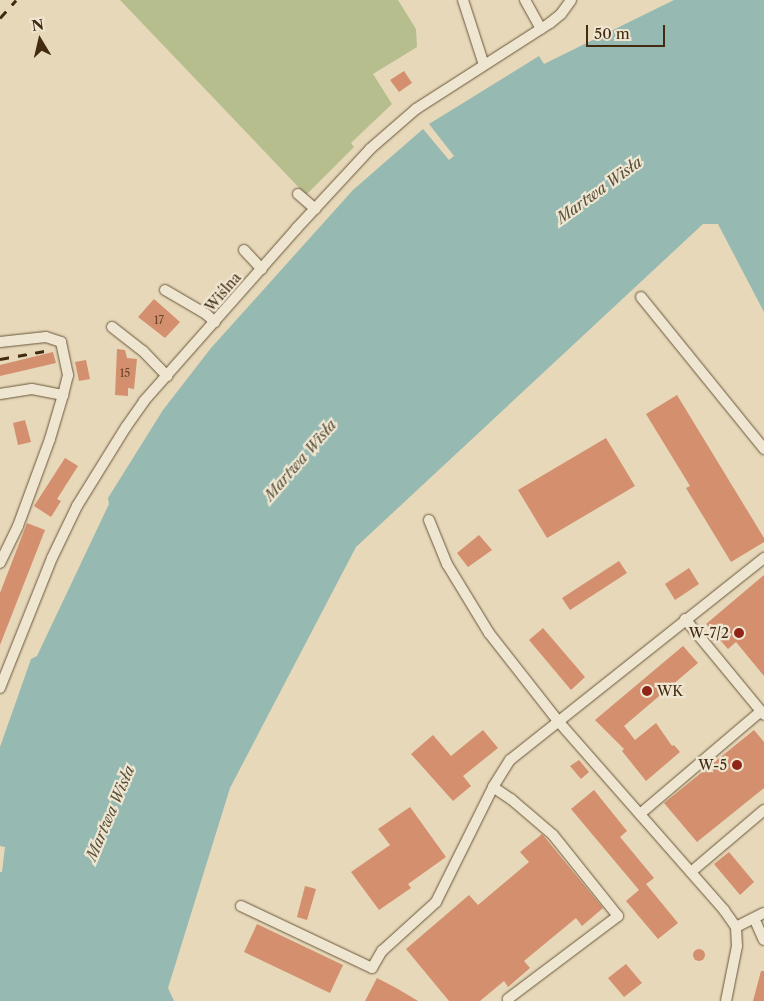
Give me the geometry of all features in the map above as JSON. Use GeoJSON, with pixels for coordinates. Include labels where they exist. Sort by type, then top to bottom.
{"type":"FeatureCollection","features":[{"type":"Feature","properties":{"kind":"street"},"geometry":{"type":"LineString","coordinates":[[463,0],[484,65]]}},
{"type":"Feature","properties":{"kind":"street"},"geometry":{"type":"LineString","coordinates":[[525,0],[541,29]]}},
{"type":"Feature","properties":{"kind":"street","name":"Wiślna"},"geometry":{"type":"LineString","coordinates":[[0,688],[52,558],[78,506],[126,427],[167,376],[314,209],[370,149],[406,116],[541,29],[561,14],[571,0]]}},
{"type":"Feature","properties":{"kind":"street"},"geometry":{"type":"LineString","coordinates":[[298,194],[314,209]]}},
{"type":"Feature","properties":{"kind":"street"},"geometry":{"type":"LineString","coordinates":[[244,250],[262,268]]}},
{"type":"Feature","properties":{"kind":"street"},"geometry":{"type":"LineString","coordinates":[[165,290],[206,314],[215,322]]}},
{"type":"Feature","properties":{"kind":"street"},"geometry":{"type":"LineString","coordinates":[[641,297],[764,449]]}},
{"type":"Feature","properties":{"kind":"street"},"geometry":{"type":"LineString","coordinates":[[112,327],[143,351],[167,376]]}},
{"type":"Feature","properties":{"kind":"street"},"geometry":{"type":"LineString","coordinates":[[0,342],[46,337],[61,342],[68,375],[50,439],[18,526],[0,563]]}},
{"type":"Feature","properties":{"kind":"street"},"geometry":{"type":"LineString","coordinates":[[0,394],[32,390],[63,395]]}},
{"type":"Feature","properties":{"kind":"street"},"geometry":{"type":"LineString","coordinates":[[429,520],[447,564],[489,633],[558,721],[724,910],[736,927],[737,946],[726,1001]]}},
{"type":"Feature","properties":{"kind":"street"},"geometry":{"type":"LineString","coordinates":[[241,906],[372,968],[382,951],[436,902],[493,787],[510,760],[764,558]]}},
{"type":"Feature","properties":{"kind":"street"},"geometry":{"type":"LineString","coordinates":[[640,814],[762,713],[685,619]]}},
{"type":"Feature","properties":{"kind":"street"},"geometry":{"type":"LineString","coordinates":[[493,787],[553,835],[618,916],[508,999]]}},
{"type":"Feature","properties":{"kind":"street"},"geometry":{"type":"LineString","coordinates":[[691,872],[764,810]]}},
{"type":"Feature","properties":{"kind":"street"},"geometry":{"type":"LineString","coordinates":[[736,927],[759,916],[764,940]]}},
{"type":"Feature","properties":{"kind":"green space"},"geometry":{"type":"Polygon","coordinates":[[[120,0],[398,0],[416,29],[417,47],[373,74],[392,104],[351,143],[354,147],[306,195],[120,0]]]}},
{"type":"Feature","properties":{"kind":"water","name":"Martwa Wisła"},"geometry":{"type":"Polygon","coordinates":[[[674,0],[764,0],[764,312],[718,224],[703,224],[356,547],[230,788],[168,988],[174,1001],[0,1001],[0,872],[2,872],[5,847],[0,846],[0,747],[31,659],[37,656],[109,504],[108,498],[163,410],[211,348],[353,190],[423,129],[449,160],[454,156],[429,124],[539,56],[544,64],[674,0]]]}},
{"type":"Feature","properties":{"kind":"building"},"geometry":{"type":"Polygon","coordinates":[[[404,71],[412,83],[399,92],[390,80],[404,71]]]}},
{"type":"Feature","properties":{"kind":"building"},"geometry":{"type":"Polygon","coordinates":[[[154,299],[180,322],[165,338],[138,317],[154,299]]]}},
{"type":"Feature","properties":{"kind":"building"},"geometry":{"type":"Polygon","coordinates":[[[117,349],[125,350],[127,358],[137,359],[134,389],[128,388],[128,396],[115,395],[117,349]]]}},
{"type":"Feature","properties":{"kind":"building"},"geometry":{"type":"Polygon","coordinates":[[[53,352],[56,363],[0,376],[0,365],[53,352]]]}},
{"type":"Feature","properties":{"kind":"building"},"geometry":{"type":"Polygon","coordinates":[[[86,360],[90,379],[79,381],[75,362],[86,360]]]}},
{"type":"Feature","properties":{"kind":"building"},"geometry":{"type":"Polygon","coordinates":[[[677,395],[764,538],[764,542],[731,562],[686,488],[690,486],[646,414],[677,395]]]}},
{"type":"Feature","properties":{"kind":"building"},"geometry":{"type":"Polygon","coordinates":[[[25,420],[31,442],[18,445],[13,423],[25,420]]]}},
{"type":"Feature","properties":{"kind":"building"},"geometry":{"type":"Polygon","coordinates":[[[606,438],[635,486],[547,538],[518,490],[606,438]]]}},
{"type":"Feature","properties":{"kind":"building"},"geometry":{"type":"Polygon","coordinates":[[[65,458],[78,466],[57,499],[61,501],[51,517],[34,506],[65,458]]]}},
{"type":"Feature","properties":{"kind":"building"},"geometry":{"type":"Polygon","coordinates":[[[27,523],[45,530],[0,645],[0,593],[27,523]]]}},
{"type":"Feature","properties":{"kind":"building"},"geometry":{"type":"Polygon","coordinates":[[[479,535],[492,550],[468,567],[457,553],[479,535]]]}},
{"type":"Feature","properties":{"kind":"building"},"geometry":{"type":"Polygon","coordinates":[[[619,561],[627,573],[570,610],[562,598],[619,561]]]}},
{"type":"Feature","properties":{"kind":"building"},"geometry":{"type":"Polygon","coordinates":[[[689,568],[699,584],[675,600],[665,584],[689,568]]]}},
{"type":"Feature","properties":{"kind":"building","name":"W-7/2"},"geometry":{"type":"Polygon","coordinates":[[[764,575],[764,676],[736,642],[728,649],[706,624],[764,575]]]}},
{"type":"Feature","properties":{"kind":"building"},"geometry":{"type":"Polygon","coordinates":[[[543,628],[585,677],[571,690],[529,640],[543,628]]]}},
{"type":"Feature","properties":{"kind":"building","name":"WK"},"geometry":{"type":"Polygon","coordinates":[[[683,646],[698,663],[624,726],[635,740],[656,723],[672,746],[674,745],[680,752],[646,781],[622,751],[624,749],[595,720],[683,646]]]}},
{"type":"Feature","properties":{"kind":"building"},"geometry":{"type":"Polygon","coordinates":[[[483,730],[498,748],[463,776],[471,786],[453,801],[411,754],[433,735],[451,756],[483,730]]]}},
{"type":"Feature","properties":{"kind":"building","name":"W-5"},"geometry":{"type":"Polygon","coordinates":[[[754,730],[764,742],[764,788],[697,842],[664,803],[754,730]]]}},
{"type":"Feature","properties":{"kind":"building"},"geometry":{"type":"Polygon","coordinates":[[[579,760],[589,772],[581,779],[570,766],[579,760]]]}},
{"type":"Feature","properties":{"kind":"building"},"geometry":{"type":"Polygon","coordinates":[[[594,790],[627,831],[620,837],[654,878],[646,884],[678,923],[658,939],[626,901],[639,890],[571,809],[594,790]]]}},
{"type":"Feature","properties":{"kind":"building"},"geometry":{"type":"Polygon","coordinates":[[[410,807],[446,857],[408,884],[411,888],[379,910],[351,872],[390,845],[378,829],[410,807]]]}},
{"type":"Feature","properties":{"kind":"building"},"geometry":{"type":"Polygon","coordinates":[[[542,834],[603,908],[582,926],[576,918],[524,961],[530,968],[508,987],[504,981],[480,1001],[449,1001],[406,949],[469,895],[478,905],[529,862],[520,852],[542,834]]]}},
{"type":"Feature","properties":{"kind":"building"},"geometry":{"type":"Polygon","coordinates":[[[729,852],[754,882],[740,895],[714,864],[729,852]]]}},
{"type":"Feature","properties":{"kind":"building"},"geometry":{"type":"Polygon","coordinates":[[[305,886],[316,889],[307,920],[297,917],[305,886]]]}},
{"type":"Feature","properties":{"kind":"building"},"geometry":{"type":"Polygon","coordinates":[[[257,924],[343,965],[330,993],[244,952],[257,924]]]}},
{"type":"Feature","properties":{"kind":"building"},"geometry":{"type":"Polygon","coordinates":[[[697,949],[701,949],[705,955],[701,961],[697,961],[693,957],[693,953],[697,949]]]}},
{"type":"Feature","properties":{"kind":"building"},"geometry":{"type":"Polygon","coordinates":[[[626,964],[642,983],[624,997],[608,978],[626,964]]]}},
{"type":"Feature","properties":{"kind":"building"},"geometry":{"type":"Polygon","coordinates":[[[761,971],[764,971],[764,1001],[753,1001],[761,971]]]}},
{"type":"Feature","properties":{"kind":"building"},"geometry":{"type":"Polygon","coordinates":[[[377,978],[398,989],[418,1001],[365,1001],[377,978]]]}},
{"type":"Feature","properties":{"kind":"railway"},"geometry":{"type":"LineString","coordinates":[[0,18],[16,0]]}},
{"type":"Feature","properties":{"kind":"railway"},"geometry":{"type":"LineString","coordinates":[[0,359],[50,350]]}},
{"type":"Feature","properties":{"kind":"place","name":"W-7/2"},"geometry":{"type":"Point","coordinates":[739,633]}},
{"type":"Feature","properties":{"kind":"place","name":"WK"},"geometry":{"type":"Point","coordinates":[647,691]}},
{"type":"Feature","properties":{"kind":"place","name":"W-5"},"geometry":{"type":"Point","coordinates":[737,765]}}]}
